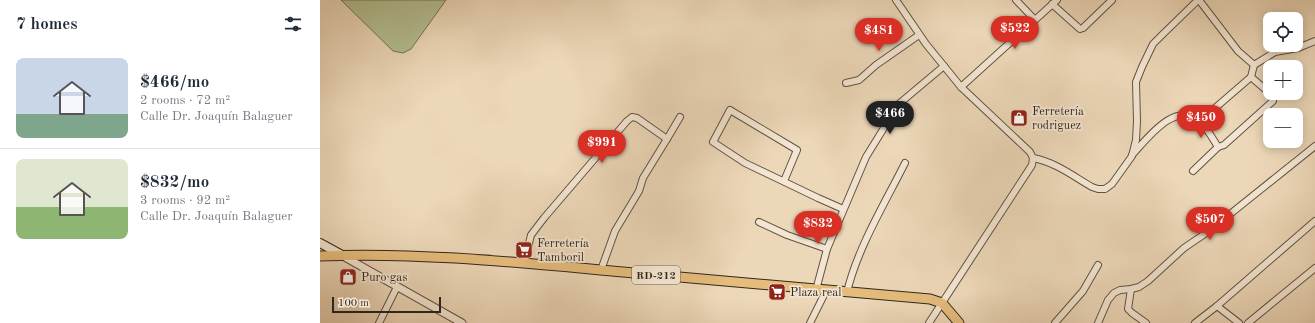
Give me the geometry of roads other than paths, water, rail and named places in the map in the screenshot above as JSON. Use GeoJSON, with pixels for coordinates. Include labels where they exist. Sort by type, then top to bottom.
{"type":"FeatureCollection","features":[{"type":"Feature","properties":{"kind":"main road"},"geometry":{"type":"LineString","coordinates":[[320,243],[342,256]]}},
{"type":"Feature","properties":{"kind":"main road","name":"RD-212"},"geometry":{"type":"LineString","coordinates":[[320,256],[425,256],[524,262],[930,299],[942,303]]}},
{"type":"Feature","properties":{"kind":"main road"},"geometry":{"type":"LineString","coordinates":[[942,303],[959,323]]}},
{"type":"Feature","properties":{"kind":"street"},"geometry":{"type":"LineString","coordinates":[[896,0],[919,35],[960,87],[1030,152],[1033,158],[1032,165],[930,323]]}},
{"type":"Feature","properties":{"kind":"street"},"geometry":{"type":"LineString","coordinates":[[1016,0],[1035,20]]}},
{"type":"Feature","properties":{"kind":"street"},"geometry":{"type":"LineString","coordinates":[[960,87],[1054,2],[1080,29],[1083,28],[1112,0]]}},
{"type":"Feature","properties":{"kind":"street"},"geometry":{"type":"LineString","coordinates":[[1132,156],[1136,140],[1136,82],[1142,67],[1154,44],[1198,0],[1238,51],[1254,65]]}},
{"type":"Feature","properties":{"kind":"street"},"geometry":{"type":"LineString","coordinates":[[846,83],[859,80],[876,65],[919,35]]}},
{"type":"Feature","properties":{"kind":"street"},"geometry":{"type":"LineString","coordinates":[[1200,121],[1251,77],[1254,65],[1275,52],[1298,48],[1315,42]]}},
{"type":"Feature","properties":{"kind":"street"},"geometry":{"type":"LineString","coordinates":[[810,323],[823,297],[820,290],[827,249],[866,157],[887,123],[894,108],[944,66]]}},
{"type":"Feature","properties":{"kind":"street"},"geometry":{"type":"LineString","coordinates":[[1193,171],[1273,101],[1273,96],[1251,77]]}},
{"type":"Feature","properties":{"kind":"street"},"geometry":{"type":"LineString","coordinates":[[784,181],[797,150],[730,110],[713,142],[745,163],[843,209]]}},
{"type":"Feature","properties":{"kind":"street"},"geometry":{"type":"LineString","coordinates":[[1033,158],[1045,160],[1060,167],[1092,187],[1105,189],[1112,184],[1132,156],[1155,131],[1178,115],[1188,115],[1200,121],[1218,148]]}},
{"type":"Feature","properties":{"kind":"street"},"geometry":{"type":"LineString","coordinates":[[601,270],[615,231],[639,191],[642,178],[680,116]]}},
{"type":"Feature","properties":{"kind":"street"},"geometry":{"type":"LineString","coordinates":[[524,262],[531,235],[548,212],[627,121],[632,117],[637,118],[667,139]]}},
{"type":"Feature","properties":{"kind":"street"},"geometry":{"type":"LineString","coordinates":[[1098,323],[1108,300],[1114,293],[1120,290],[1139,287],[1148,281],[1184,248],[1209,231],[1315,146]]}},
{"type":"Feature","properties":{"kind":"street"},"geometry":{"type":"LineString","coordinates":[[847,292],[850,279],[863,248],[905,163]]}},
{"type":"Feature","properties":{"kind":"street"},"geometry":{"type":"LineString","coordinates":[[1195,323],[1217,306],[1315,221]]}},
{"type":"Feature","properties":{"kind":"street"},"geometry":{"type":"LineString","coordinates":[[759,222],[787,235],[827,249]]}},
{"type":"Feature","properties":{"kind":"street"},"geometry":{"type":"LineString","coordinates":[[342,256],[462,323]]}},
{"type":"Feature","properties":{"kind":"street"},"geometry":{"type":"LineString","coordinates":[[1054,323],[1083,291],[1098,265]]}},
{"type":"Feature","properties":{"kind":"street"},"geometry":{"type":"LineString","coordinates":[[1248,323],[1315,268]]}},
{"type":"Feature","properties":{"kind":"street"},"geometry":{"type":"LineString","coordinates":[[379,323],[397,287]]}},
{"type":"Feature","properties":{"kind":"street"},"geometry":{"type":"LineString","coordinates":[[1131,289],[1128,309],[1146,323]]}},
{"type":"Feature","properties":{"kind":"street"},"geometry":{"type":"LineString","coordinates":[[1217,306],[1237,323]]}},
{"type":"Feature","properties":{"kind":"place","name":"Ferretería rodriguez"},"geometry":{"type":"Point","coordinates":[1019,118]}},
{"type":"Feature","properties":{"kind":"place","name":"Ferretería Tamboril"},"geometry":{"type":"Point","coordinates":[524,250]}},
{"type":"Feature","properties":{"kind":"place","name":"Puro gas"},"geometry":{"type":"Point","coordinates":[348,277]}},
{"type":"Feature","properties":{"kind":"place","name":"Plaza real"},"geometry":{"type":"Point","coordinates":[777,292]}}]}
